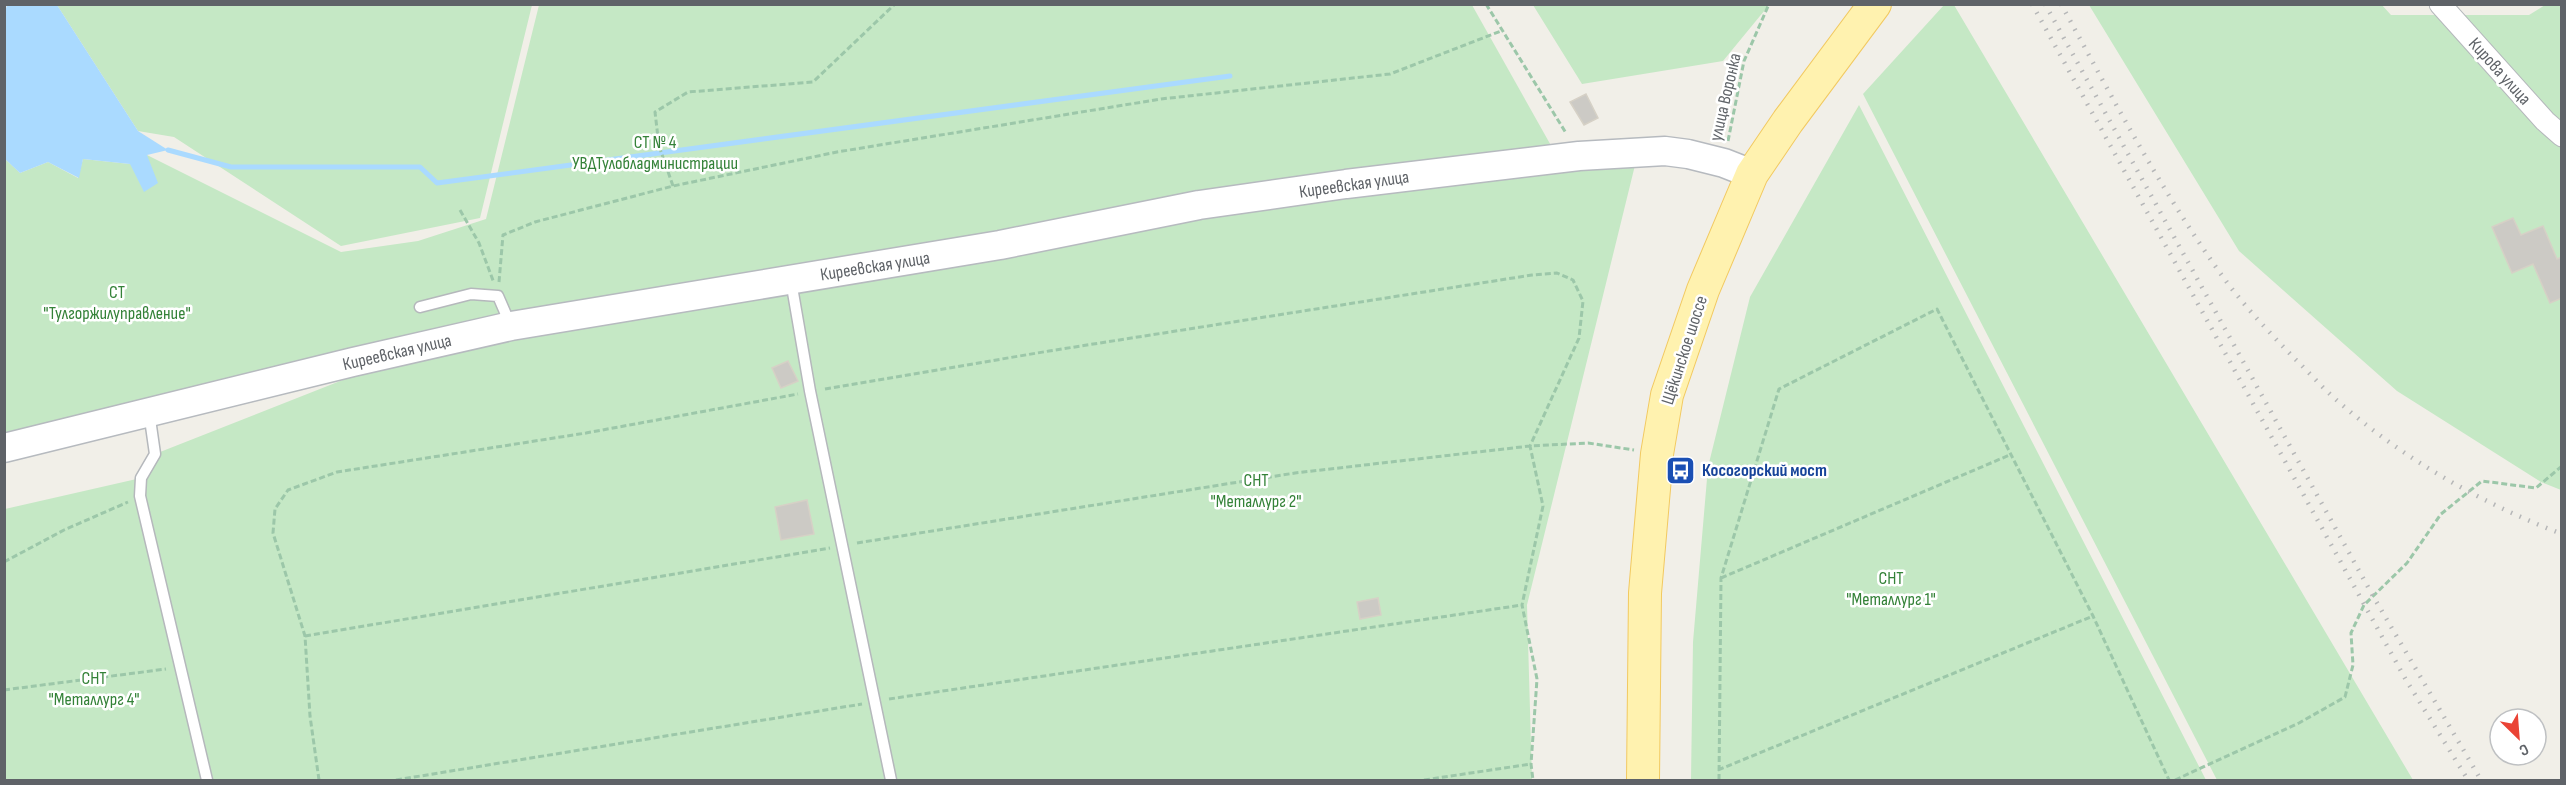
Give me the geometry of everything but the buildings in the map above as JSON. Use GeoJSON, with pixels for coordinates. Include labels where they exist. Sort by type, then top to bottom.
{"type":"FeatureCollection","features":[{"type":"Feature","properties":{"kind":"main road","name":"Щёкинское шоссе"},"geometry":{"type":"LineString","coordinates":[[1643,780],[1645,593],[1657,454],[1666,395],[1738,169],[1788,121],[1875,4]]}},
{"type":"Feature","properties":{"kind":"street","name":"Кирова улица"},"geometry":{"type":"LineString","coordinates":[[2440,4],[2545,122],[2562,136]]}},
{"type":"Feature","properties":{"kind":"street","name":"Киреевская улица"},"geometry":{"type":"LineString","coordinates":[[4,448],[149,411],[511,326],[1000,245],[1199,205],[1346,184],[1579,156],[1665,151],[1688,154],[1738,169]]}},
{"type":"Feature","properties":{"kind":"lane"},"geometry":{"type":"LineString","coordinates":[[791,280],[810,391],[891,780]]}},
{"type":"Feature","properties":{"kind":"lane"},"geometry":{"type":"LineString","coordinates":[[420,307],[471,294],[498,296],[511,326]]}},
{"type":"Feature","properties":{"kind":"lane"},"geometry":{"type":"LineString","coordinates":[[149,411],[155,454],[141,478],[140,496],[207,780]]}},
{"type":"Feature","properties":{"kind":"path"},"geometry":{"type":"LineString","coordinates":[[673,186],[658,146],[655,112],[688,92],[813,82],[895,4]]}},
{"type":"Feature","properties":{"kind":"path"},"geometry":{"type":"LineString","coordinates":[[1486,4],[1579,156]]}},
{"type":"Feature","properties":{"kind":"path","name":"улица Воронка"},"geometry":{"type":"LineString","coordinates":[[1738,169],[1744,62],[1769,4]]}},
{"type":"Feature","properties":{"kind":"path"},"geometry":{"type":"LineString","coordinates":[[498,296],[503,235],[535,222],[673,186],[837,152],[1161,99],[1390,74],[1501,31]]}},
{"type":"Feature","properties":{"kind":"path"},"geometry":{"type":"LineString","coordinates":[[460,210],[479,243],[498,296]]}},
{"type":"Feature","properties":{"kind":"path"},"geometry":{"type":"LineString","coordinates":[[319,780],[310,716],[305,636],[273,533],[275,509],[288,490],[337,472],[586,433],[810,391],[1532,274],[1557,273],[1573,280],[1583,301],[1579,338],[1530,446],[1543,506],[1522,605],[1537,679],[1533,780]]}},
{"type":"Feature","properties":{"kind":"path"},"geometry":{"type":"LineString","coordinates":[[1719,780],[1721,578],[1779,389],[1937,309],[2093,616],[2169,780]]}},
{"type":"Feature","properties":{"kind":"path"},"geometry":{"type":"LineString","coordinates":[[305,636],[1295,473],[1530,446],[1588,442],[1657,454]]}},
{"type":"Feature","properties":{"kind":"path"},"geometry":{"type":"LineString","coordinates":[[1721,578],[2012,454]]}},
{"type":"Feature","properties":{"kind":"path"},"geometry":{"type":"LineString","coordinates":[[2175,780],[2299,723],[2346,697],[2353,665],[2351,633],[2364,605],[2407,563],[2441,514],[2482,481],[2536,488],[2562,466]]}},
{"type":"Feature","properties":{"kind":"path"},"geometry":{"type":"LineString","coordinates":[[4,562],[64,530],[140,496]]}},
{"type":"Feature","properties":{"kind":"path"},"geometry":{"type":"LineString","coordinates":[[396,780],[874,702],[1522,605]]}},
{"type":"Feature","properties":{"kind":"path"},"geometry":{"type":"LineString","coordinates":[[1718,770],[2093,616]]}},
{"type":"Feature","properties":{"kind":"path"},"geometry":{"type":"LineString","coordinates":[[4,690],[180,667]]}},
{"type":"Feature","properties":{"kind":"path"},"geometry":{"type":"LineString","coordinates":[[1424,780],[1532,764]]}},
{"type":"Feature","properties":{"kind":"green space"},"geometry":{"type":"Polygon","coordinates":[[[2381,4],[2391,15],[2529,15],[2545,5],[2561,5],[2561,490],[2541,482],[2397,391],[2239,251],[2089,5],[2381,4]]]}},
{"type":"Feature","properties":{"kind":"green space"},"geometry":{"type":"Polygon","coordinates":[[[57,5],[532,5],[480,218],[341,246],[174,137],[138,131],[57,5]]]}},
{"type":"Feature","properties":{"kind":"green space","name":"СНТ \"Металлург 2\""},"geometry":{"type":"Polygon","coordinates":[[[539,5],[1472,5],[1558,158],[1638,153],[1527,605],[1532,780],[5,780],[5,509],[141,478],[155,454],[434,344],[5,448],[5,159],[20,173],[48,162],[78,178],[83,159],[130,164],[147,155],[341,252],[418,241],[486,219],[539,5]]]}},
{"type":"Feature","properties":{"kind":"green space"},"geometry":{"type":"Polygon","coordinates":[[[1533,5],[1769,5],[1723,61],[1582,84],[1533,5]]]}},
{"type":"Feature","properties":{"kind":"green space"},"geometry":{"type":"Polygon","coordinates":[[[1944,5],[1954,5],[2413,780],[2217,780],[1863,94],[1944,5]]]}},
{"type":"Feature","properties":{"kind":"green space","name":"СНТ \"Металлург 1\""},"geometry":{"type":"Polygon","coordinates":[[[1859,105],[2206,780],[1691,780],[1693,642],[1708,467],[1750,297],[1859,105]]]}},
{"type":"Feature","properties":{"kind":"water"},"geometry":{"type":"Polygon","coordinates":[[[7,5],[57,5],[138,131],[168,150],[147,155],[158,183],[144,192],[130,164],[83,159],[79,178],[48,162],[20,173],[5,159],[4,16],[7,5]]]}},
{"type":"Feature","properties":{"kind":"waterway"},"geometry":{"type":"LineString","coordinates":[[168,150],[231,167],[420,167],[437,183],[1230,76]]}},
{"type":"Feature","properties":{"kind":"railway"},"geometry":{"type":"LineString","coordinates":[[2032,4],[2406,680],[2468,780]]}},
{"type":"Feature","properties":{"kind":"railway"},"geometry":{"type":"LineString","coordinates":[[2045,4],[2373,596],[2481,780]]}},
{"type":"Feature","properties":{"kind":"railway"},"geometry":{"type":"LineString","coordinates":[[2061,4],[2138,143],[2200,244],[2231,288],[2276,339],[2334,398],[2365,424],[2417,461],[2473,494],[2562,534]]}},
{"type":"Feature","properties":{"kind":"place","name":"Косогорский мост"},"geometry":{"type":"Point","coordinates":[1681,470]}},
{"type":"Feature","properties":{"kind":"park label","name":"СТ № 4 УВДТулобладминистрации"},"geometry":{"type":"Point","coordinates":[655,152]}},
{"type":"Feature","properties":{"kind":"park label","name":"СТ \"Тулгоржилуправление\""},"geometry":{"type":"Point","coordinates":[117,302]}},
{"type":"Feature","properties":{"kind":"park label","name":"СНТ \"Металлург 4\""},"geometry":{"type":"Point","coordinates":[94,688]}}]}
